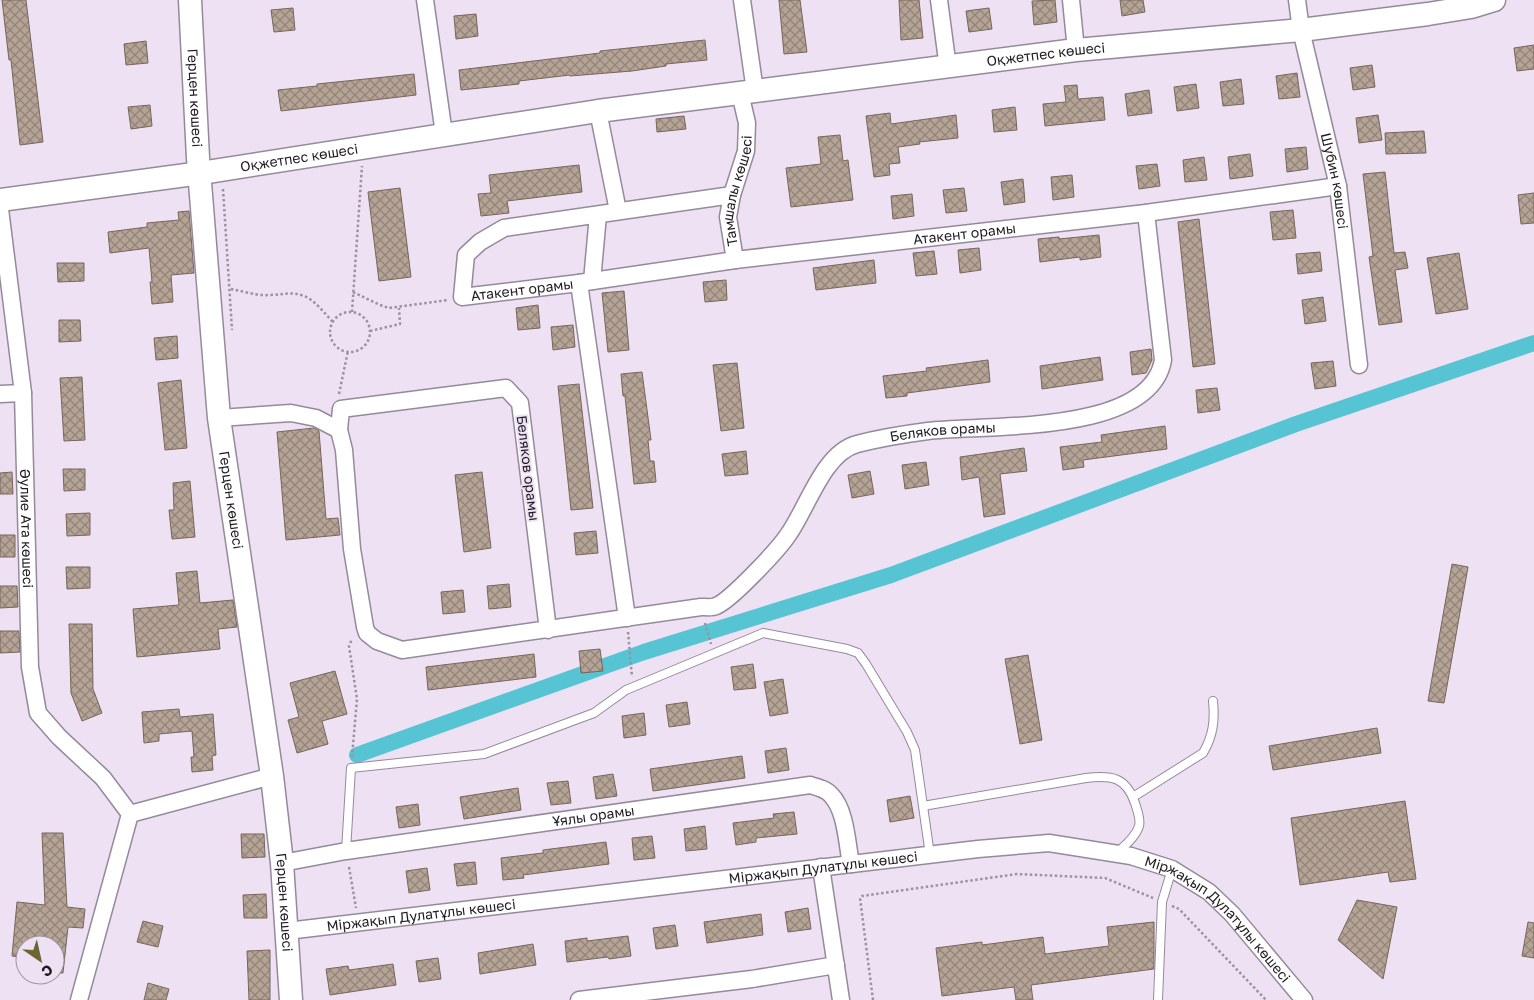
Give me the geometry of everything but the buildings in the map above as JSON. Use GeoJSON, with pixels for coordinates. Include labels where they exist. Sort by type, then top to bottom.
{"type":"FeatureCollection","features":[{"type":"Feature","properties":{"kind":"street","name":"Герцен көшесі"},"geometry":{"type":"LineString","coordinates":[[190,0],[198,158],[201,173],[218,418],[272,776],[282,863],[291,1000]]}},
{"type":"Feature","properties":{"kind":"street"},"geometry":{"type":"LineString","coordinates":[[425,0],[444,134]]}},
{"type":"Feature","properties":{"kind":"street","name":"Тамшалы көшесі"},"geometry":{"type":"LineString","coordinates":[[735,260],[728,217],[732,195],[746,151],[748,92],[742,0]]}},
{"type":"Feature","properties":{"kind":"street"},"geometry":{"type":"LineString","coordinates":[[939,0],[948,68]]}},
{"type":"Feature","properties":{"kind":"street"},"geometry":{"type":"LineString","coordinates":[[1070,0],[1076,50]]}},
{"type":"Feature","properties":{"kind":"street","name":"Шубин көшесі"},"geometry":{"type":"LineString","coordinates":[[1297,0],[1301,30],[1338,186],[1359,365]]}},
{"type":"Feature","properties":{"kind":"street","name":"Оқжетпес көшесі"},"geometry":{"type":"LineString","coordinates":[[0,200],[201,173],[598,111],[948,68],[1076,50],[1301,30],[1428,14],[1471,7],[1494,0]]}},
{"type":"Feature","properties":{"kind":"street"},"geometry":{"type":"LineString","coordinates":[[598,111],[618,211]]}},
{"type":"Feature","properties":{"kind":"street","name":"Атакент орамы"},"geometry":{"type":"LineString","coordinates":[[586,282],[598,215],[504,228],[466,254],[462,297],[586,282],[735,260],[1146,213],[1338,186]]}},
{"type":"Feature","properties":{"kind":"street"},"geometry":{"type":"LineString","coordinates":[[598,215],[732,195]]}},
{"type":"Feature","properties":{"kind":"street","name":"Әулие Ата көшесі"},"geometry":{"type":"LineString","coordinates":[[0,209],[23,393],[30,667],[38,713],[59,737],[103,778],[130,814]]}},
{"type":"Feature","properties":{"kind":"street","name":"Беляков орамы"},"geometry":{"type":"LineString","coordinates":[[339,430],[344,450],[352,549],[363,618],[368,633],[377,641],[402,650],[700,607],[715,607],[736,592],[788,536],[826,470],[838,454],[855,444],[928,431],[1038,426],[1076,420],[1112,409],[1138,397],[1154,382],[1161,372],[1163,360],[1146,213]]}},
{"type":"Feature","properties":{"kind":"street"},"geometry":{"type":"LineString","coordinates":[[586,282],[627,618]]}},
{"type":"Feature","properties":{"kind":"street","name":"Беляков орамы"},"geometry":{"type":"LineString","coordinates":[[341,410],[506,388],[520,402],[548,630]]}},
{"type":"Feature","properties":{"kind":"street"},"geometry":{"type":"LineString","coordinates":[[0,394],[23,393]]}},
{"type":"Feature","properties":{"kind":"street"},"geometry":{"type":"LineString","coordinates":[[218,418],[291,413],[316,418],[339,430],[341,410]]}},
{"type":"Feature","properties":{"kind":"street"},"geometry":{"type":"LineString","coordinates":[[79,1000],[130,814],[272,776]]}},
{"type":"Feature","properties":{"kind":"street","name":"Ұялы орамы"},"geometry":{"type":"LineString","coordinates":[[282,863],[346,851],[810,785],[820,788],[831,795],[841,809],[851,864]]}},
{"type":"Feature","properties":{"kind":"street","name":"Міржақып Дулатұлы көшесі"},"geometry":{"type":"LineString","coordinates":[[287,931],[821,867],[1049,843],[1117,853],[1172,869],[1209,892],[1232,914],[1304,1000]]}},
{"type":"Feature","properties":{"kind":"street"},"geometry":{"type":"LineString","coordinates":[[821,867],[841,1000]]}},
{"type":"Feature","properties":{"kind":"street"},"geometry":{"type":"LineString","coordinates":[[579,1000],[752,979],[836,965]]}},
{"type":"Feature","properties":{"kind":"lane"},"geometry":{"type":"LineString","coordinates":[[346,851],[351,768],[484,754],[594,713],[633,687],[763,634],[846,649],[858,653],[907,732],[915,750],[930,855]]}},
{"type":"Feature","properties":{"kind":"lane"},"geometry":{"type":"LineString","coordinates":[[1133,797],[1204,753],[1210,742],[1213,730],[1215,718],[1213,701]]}},
{"type":"Feature","properties":{"kind":"lane"},"geometry":{"type":"LineString","coordinates":[[923,806],[1102,776],[1115,778],[1127,786],[1133,797],[1138,813],[1139,826],[1134,836],[1117,853]]}},
{"type":"Feature","properties":{"kind":"lane"},"geometry":{"type":"LineString","coordinates":[[1158,1000],[1162,902],[1172,869]]}},
{"type":"Feature","properties":{"kind":"path"},"geometry":{"type":"LineString","coordinates":[[352,312],[362,162]]}},
{"type":"Feature","properties":{"kind":"path"},"geometry":{"type":"LineString","coordinates":[[223,189],[233,338]]}},
{"type":"Feature","properties":{"kind":"path"},"geometry":{"type":"LineString","coordinates":[[230,289],[269,296],[290,293],[303,295],[312,300],[333,322]]}},
{"type":"Feature","properties":{"kind":"path"},"geometry":{"type":"LineString","coordinates":[[353,292],[389,308],[462,297]]}},
{"type":"Feature","properties":{"kind":"path"},"geometry":{"type":"LineString","coordinates":[[370,330],[400,324],[399,308]]}},
{"type":"Feature","properties":{"kind":"path"},"geometry":{"type":"LineString","coordinates":[[352,312],[360,315],[367,322],[370,330],[364,346],[356,350],[348,351],[341,349],[331,337],[330,329],[333,322],[344,313],[352,312]]}},
{"type":"Feature","properties":{"kind":"path"},"geometry":{"type":"LineString","coordinates":[[341,410],[339,394],[348,351]]}},
{"type":"Feature","properties":{"kind":"path"},"geometry":{"type":"LineString","coordinates":[[351,768],[357,699],[349,646],[363,618]]}},
{"type":"Feature","properties":{"kind":"path"},"geometry":{"type":"LineString","coordinates":[[629,641],[633,687]]}},
{"type":"Feature","properties":{"kind":"path"},"geometry":{"type":"LineString","coordinates":[[346,851],[358,922]]}},
{"type":"Feature","properties":{"kind":"path"},"geometry":{"type":"LineString","coordinates":[[873,1000],[860,898],[862,896],[1017,874],[1105,878],[1179,910],[1266,1000]]}},
{"type":"Feature","properties":{"kind":"waterway"},"geometry":{"type":"LineString","coordinates":[[357,755],[644,652],[891,575],[1296,424],[1534,343]]}}]}
